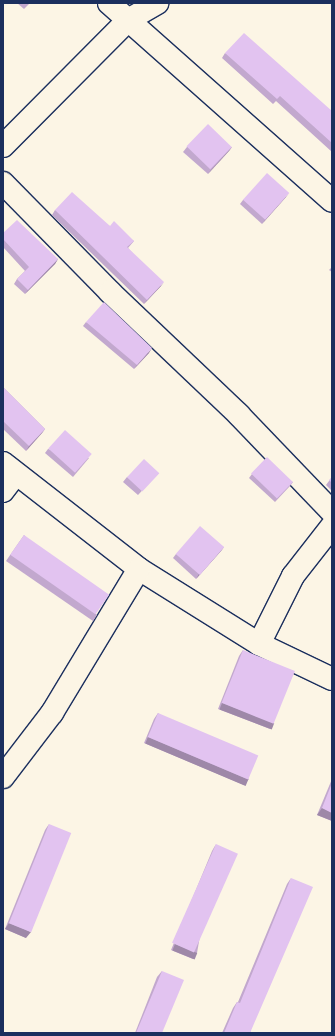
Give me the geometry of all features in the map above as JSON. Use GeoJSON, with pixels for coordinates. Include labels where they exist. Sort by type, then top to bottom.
{"type":"FeatureCollection","features":[{"type":"Feature","properties":{"kind":"street"},"geometry":{"type":"LineString","coordinates":[[110,3],[332,201]]}},
{"type":"Feature","properties":{"kind":"street"},"geometry":{"type":"LineString","coordinates":[[3,146],[128,20],[156,3]]}},
{"type":"Feature","properties":{"kind":"street"},"geometry":{"type":"LineString","coordinates":[[3,183],[110,292],[239,415],[332,512]]}},
{"type":"Feature","properties":{"kind":"street"},"geometry":{"type":"LineString","coordinates":[[7,476],[139,569],[259,644],[332,679]]}},
{"type":"Feature","properties":{"kind":"street"},"geometry":{"type":"LineString","coordinates":[[259,644],[293,576],[332,526]]}},
{"type":"Feature","properties":{"kind":"street"},"geometry":{"type":"LineString","coordinates":[[3,777],[52,714],[139,569]]}},
{"type":"Feature","properties":{"kind":"building"},"geometry":{"type":"Polygon","coordinates":[[[244,33],[332,111],[332,143],[280,96],[277,99],[225,53],[244,33]]]}},
{"type":"Feature","properties":{"kind":"building"},"geometry":{"type":"Polygon","coordinates":[[[208,124],[232,147],[210,169],[186,146],[208,124]]]}},
{"type":"Feature","properties":{"kind":"building"},"geometry":{"type":"Polygon","coordinates":[[[267,173],[289,193],[265,220],[243,200],[267,173]]]}},
{"type":"Feature","properties":{"kind":"building"},"geometry":{"type":"Polygon","coordinates":[[[72,192],[110,226],[114,221],[134,241],[127,247],[164,282],[147,300],[55,210],[72,192]]]}},
{"type":"Feature","properties":{"kind":"building"},"geometry":{"type":"Polygon","coordinates":[[[17,220],[58,259],[28,290],[17,279],[29,267],[3,239],[3,233],[17,220]]]}},
{"type":"Feature","properties":{"kind":"building"},"geometry":{"type":"Polygon","coordinates":[[[104,302],[152,348],[137,365],[86,322],[104,302]]]}},
{"type":"Feature","properties":{"kind":"building"},"geometry":{"type":"Polygon","coordinates":[[[3,387],[45,429],[29,446],[3,421],[3,387]]]}},
{"type":"Feature","properties":{"kind":"building"},"geometry":{"type":"Polygon","coordinates":[[[65,430],[92,454],[75,473],[48,449],[65,430]]]}},
{"type":"Feature","properties":{"kind":"building"},"geometry":{"type":"Polygon","coordinates":[[[267,457],[293,482],[277,499],[251,474],[267,457]]]}},
{"type":"Feature","properties":{"kind":"building"},"geometry":{"type":"Polygon","coordinates":[[[144,459],[159,473],[142,492],[127,477],[144,459]]]}},
{"type":"Feature","properties":{"kind":"building"},"geometry":{"type":"Polygon","coordinates":[[[200,526],[224,547],[200,575],[176,554],[200,526]]]}},
{"type":"Feature","properties":{"kind":"building"},"geometry":{"type":"Polygon","coordinates":[[[24,535],[109,595],[95,614],[10,555],[24,535]]]}},
{"type":"Feature","properties":{"kind":"building"},"geometry":{"type":"Polygon","coordinates":[[[243,650],[295,671],[274,724],[222,703],[243,650]]]}},
{"type":"Feature","properties":{"kind":"building"},"geometry":{"type":"Polygon","coordinates":[[[158,713],[258,756],[248,780],[148,737],[158,713]]]}},
{"type":"Feature","properties":{"kind":"building"},"geometry":{"type":"Polygon","coordinates":[[[332,783],[332,813],[322,808],[332,783]]]}},
{"type":"Feature","properties":{"kind":"building"},"geometry":{"type":"Polygon","coordinates":[[[49,824],[71,833],[31,932],[9,923],[49,824]]]}},
{"type":"Feature","properties":{"kind":"building"},"geometry":{"type":"Polygon","coordinates":[[[216,844],[238,854],[194,952],[172,943],[216,844]]]}},
{"type":"Feature","properties":{"kind":"building"},"geometry":{"type":"Polygon","coordinates":[[[291,878],[313,887],[250,1033],[224,1033],[237,1002],[240,1003],[291,878]]]}},
{"type":"Feature","properties":{"kind":"building"},"geometry":{"type":"Polygon","coordinates":[[[162,971],[184,980],[162,1033],[136,1033],[162,971]]]}}]}
